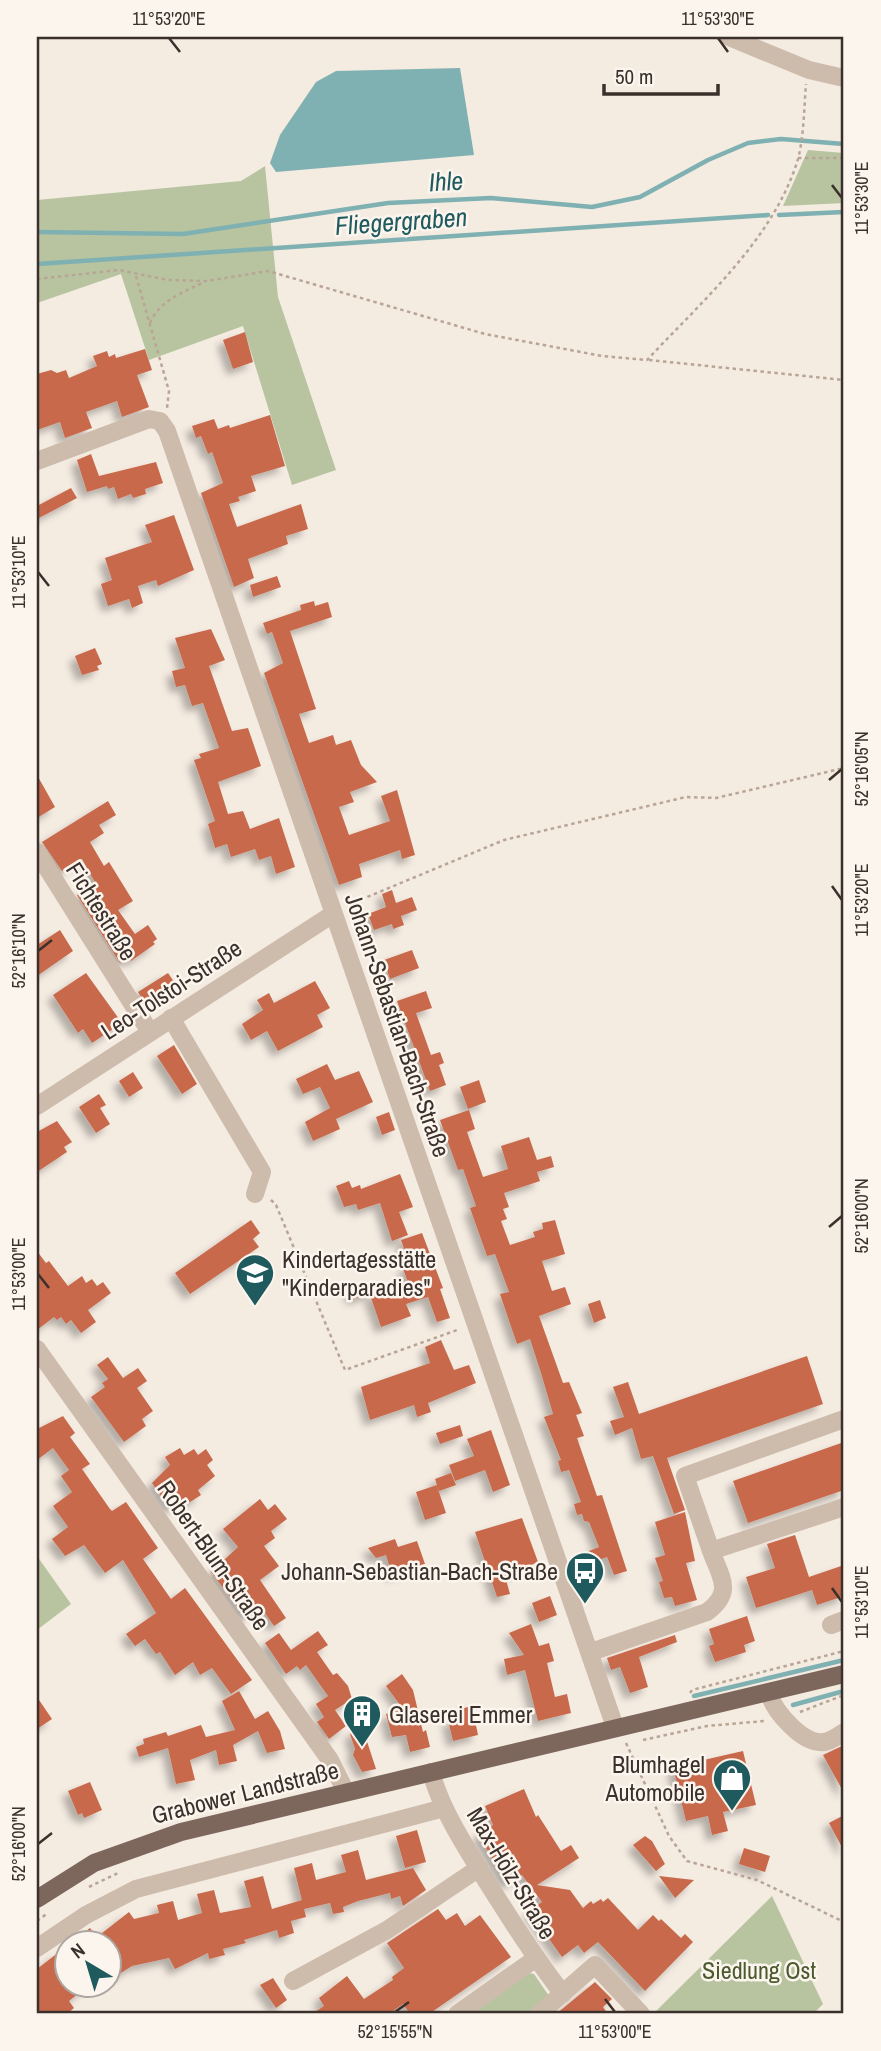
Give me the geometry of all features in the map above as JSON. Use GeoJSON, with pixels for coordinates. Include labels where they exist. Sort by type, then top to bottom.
{"type":"FeatureCollection","features":[{"type":"Feature","properties":{"kind":"main road","name":"Grabower Landstraße"},"geometry":{"type":"LineString","coordinates":[[37,1899],[94,1863],[152,1841],[615,1727],[769,1694],[844,1674]]}},
{"type":"Feature","properties":{"kind":"street"},"geometry":{"type":"LineString","coordinates":[[729,37],[809,70],[844,78]]}},
{"type":"Feature","properties":{"kind":"street"},"geometry":{"type":"LineString","coordinates":[[37,461],[140,422],[160,421]]}},
{"type":"Feature","properties":{"kind":"street","name":"Johann-Sebastian-Bach-Straße"},"geometry":{"type":"LineString","coordinates":[[160,421],[167,431],[615,1727]]}},
{"type":"Feature","properties":{"kind":"street","name":"Fichtestraße"},"geometry":{"type":"LineString","coordinates":[[37,852],[150,1032]]}},
{"type":"Feature","properties":{"kind":"street","name":"Leo-Tolstoi-Straße"},"geometry":{"type":"LineString","coordinates":[[37,1106],[334,914]]}},
{"type":"Feature","properties":{"kind":"street"},"geometry":{"type":"LineString","coordinates":[[172,1018],[262,1172],[255,1194]]}},
{"type":"Feature","properties":{"kind":"street","name":"Robert-Blum-Straße"},"geometry":{"type":"LineString","coordinates":[[37,1349],[330,1760],[346,1792]]}},
{"type":"Feature","properties":{"kind":"street"},"geometry":{"type":"LineString","coordinates":[[591,1652],[707,1612],[722,1598],[724,1586],[685,1476],[844,1419]]}},
{"type":"Feature","properties":{"kind":"street"},"geometry":{"type":"LineString","coordinates":[[711,1551],[844,1507]]}},
{"type":"Feature","properties":{"kind":"street"},"geometry":{"type":"LineString","coordinates":[[769,1694],[777,1711],[816,1742],[826,1742],[844,1732]]}},
{"type":"Feature","properties":{"kind":"street","name":"Max-Hölz-Straße"},"geometry":{"type":"LineString","coordinates":[[431,1772],[444,1808],[479,1868],[535,1959],[563,1994]]}},
{"type":"Feature","properties":{"kind":"street"},"geometry":{"type":"LineString","coordinates":[[37,1948],[86,1915],[136,1889],[444,1808]]}},
{"type":"Feature","properties":{"kind":"street"},"geometry":{"type":"LineString","coordinates":[[293,1981],[387,1930],[479,1868]]}},
{"type":"Feature","properties":{"kind":"street"},"geometry":{"type":"LineString","coordinates":[[457,2014],[535,1959]]}},
{"type":"Feature","properties":{"kind":"street"},"geometry":{"type":"LineString","coordinates":[[539,2014],[595,1965],[641,2014]]}},
{"type":"Feature","properties":{"kind":"path"},"geometry":{"type":"LineString","coordinates":[[647,360],[717,285],[774,213],[798,158],[809,70]]}},
{"type":"Feature","properties":{"kind":"path"},"geometry":{"type":"LineString","coordinates":[[798,158],[844,158]]}},
{"type":"Feature","properties":{"kind":"path"},"geometry":{"type":"LineString","coordinates":[[37,279],[119,270],[136,275],[207,281],[268,271],[485,334],[602,356],[844,380]]}},
{"type":"Feature","properties":{"kind":"path"},"geometry":{"type":"LineString","coordinates":[[136,275],[169,391],[160,421]]}},
{"type":"Feature","properties":{"kind":"path"},"geometry":{"type":"LineString","coordinates":[[149,325],[156,310],[169,299],[207,281]]}},
{"type":"Feature","properties":{"kind":"path"},"geometry":{"type":"LineString","coordinates":[[334,914],[350,904],[504,840],[686,797],[716,798],[844,768]]}},
{"type":"Feature","properties":{"kind":"path"},"geometry":{"type":"LineString","coordinates":[[255,1194],[276,1205],[345,1370],[477,1324]]}},
{"type":"Feature","properties":{"kind":"path"},"geometry":{"type":"LineString","coordinates":[[649,1739],[717,1724],[786,1720],[811,1706],[844,1695]]}},
{"type":"Feature","properties":{"kind":"path"},"geometry":{"type":"LineString","coordinates":[[614,1746],[626,1744],[669,1836],[687,1861],[757,1880],[844,1922]]}},
{"type":"Feature","properties":{"kind":"path"},"geometry":{"type":"LineString","coordinates":[[82,1891],[121,1872]]}},
{"type":"Feature","properties":{"kind":"path"},"geometry":{"type":"LineString","coordinates":[[37,1921],[52,1910]]}},
{"type":"Feature","properties":{"kind":"green space"},"geometry":{"type":"Polygon","coordinates":[[[808,150],[844,153],[844,203],[783,206],[808,150]]]}},
{"type":"Feature","properties":{"kind":"green space"},"geometry":{"type":"Polygon","coordinates":[[[265,166],[278,297],[336,470],[292,485],[243,326],[149,360],[121,274],[37,303],[37,200],[241,181],[265,166]]]}},
{"type":"Feature","properties":{"kind":"green space"},"geometry":{"type":"Polygon","coordinates":[[[37,1556],[71,1604],[37,1630],[37,1556]]]}},
{"type":"Feature","properties":{"kind":"green space","name":"Siedlung Ost"},"geometry":{"type":"Polygon","coordinates":[[[772,1896],[823,2004],[813,2014],[653,2014],[772,1896]]]}},
{"type":"Feature","properties":{"kind":"green space"},"geometry":{"type":"Polygon","coordinates":[[[528,1973],[534,1974],[549,1996],[532,2014],[469,2014],[528,1973]]]}},
{"type":"Feature","properties":{"kind":"water"},"geometry":{"type":"Polygon","coordinates":[[[460,68],[474,155],[276,172],[270,163],[280,135],[316,82],[336,71],[460,68]]]}},
{"type":"Feature","properties":{"kind":"building"},"geometry":{"type":"Polygon","coordinates":[[[245,332],[253,362],[233,369],[223,340],[245,332]]]}},
{"type":"Feature","properties":{"kind":"building"},"geometry":{"type":"Polygon","coordinates":[[[145,349],[152,370],[137,375],[149,407],[122,417],[117,401],[86,412],[92,428],[65,438],[60,422],[37,430],[37,374],[66,370],[69,378],[97,366],[93,356],[107,351],[109,357],[115,354],[116,358],[145,349]]]}},
{"type":"Feature","properties":{"kind":"building"},"geometry":{"type":"Polygon","coordinates":[[[270,415],[285,466],[251,476],[256,491],[238,497],[240,501],[229,504],[237,527],[301,504],[308,529],[286,536],[288,544],[248,559],[254,578],[234,587],[201,493],[223,483],[212,452],[208,454],[201,436],[196,438],[192,426],[214,419],[218,429],[229,425],[230,428],[270,415]]]}},
{"type":"Feature","properties":{"kind":"building"},"geometry":{"type":"Polygon","coordinates":[[[91,454],[99,476],[156,462],[163,483],[145,489],[146,494],[133,498],[131,494],[118,499],[114,487],[108,489],[107,486],[87,492],[77,460],[91,454]]]}},
{"type":"Feature","properties":{"kind":"building"},"geometry":{"type":"Polygon","coordinates":[[[71,488],[77,498],[37,519],[37,506],[71,488]]]}},
{"type":"Feature","properties":{"kind":"building"},"geometry":{"type":"Polygon","coordinates":[[[174,515],[194,570],[158,586],[156,580],[138,586],[143,603],[132,608],[129,599],[108,606],[101,584],[112,580],[105,558],[152,542],[145,525],[174,515]]]}},
{"type":"Feature","properties":{"kind":"building"},"geometry":{"type":"Polygon","coordinates":[[[277,576],[281,587],[253,597],[250,585],[277,576]]]}},
{"type":"Feature","properties":{"kind":"building"},"geometry":{"type":"Polygon","coordinates":[[[314,601],[315,606],[328,602],[332,617],[290,631],[316,709],[299,714],[309,743],[333,735],[336,745],[351,740],[361,765],[377,782],[350,792],[354,802],[339,807],[349,835],[390,821],[381,796],[397,790],[415,855],[402,859],[400,850],[359,864],[362,877],[339,885],[264,673],[283,663],[272,632],[267,634],[263,623],[301,610],[300,605],[314,601]]]}},
{"type":"Feature","properties":{"kind":"building"},"geometry":{"type":"Polygon","coordinates":[[[211,629],[225,660],[209,666],[232,731],[248,728],[261,766],[218,782],[228,814],[243,811],[250,829],[279,818],[295,867],[276,874],[271,856],[259,860],[255,849],[231,857],[227,844],[215,848],[208,824],[215,821],[194,760],[201,758],[199,754],[219,748],[203,703],[192,706],[185,685],[176,687],[172,671],[185,668],[175,638],[211,629]]]}},
{"type":"Feature","properties":{"kind":"building"},"geometry":{"type":"Polygon","coordinates":[[[95,648],[102,664],[97,666],[99,670],[82,675],[75,656],[95,648]]]}},
{"type":"Feature","properties":{"kind":"building"},"geometry":{"type":"Polygon","coordinates":[[[37,775],[55,807],[37,818],[37,775]]]}},
{"type":"Feature","properties":{"kind":"building"},"geometry":{"type":"Polygon","coordinates":[[[108,801],[116,815],[99,825],[104,833],[90,842],[104,866],[109,862],[133,901],[118,910],[135,934],[148,925],[157,939],[153,942],[155,944],[131,961],[129,957],[120,963],[77,895],[96,884],[82,859],[62,871],[42,842],[108,801]]]}},
{"type":"Feature","properties":{"kind":"building"},"geometry":{"type":"Polygon","coordinates":[[[392,890],[396,903],[412,897],[417,910],[401,916],[404,925],[393,929],[392,924],[374,930],[368,914],[386,907],[382,894],[392,890]]]}},
{"type":"Feature","properties":{"kind":"building"},"geometry":{"type":"Polygon","coordinates":[[[60,930],[73,951],[37,976],[37,945],[60,930]]]}},
{"type":"Feature","properties":{"kind":"building"},"geometry":{"type":"Polygon","coordinates":[[[412,950],[419,968],[390,979],[384,960],[412,950]]]}},
{"type":"Feature","properties":{"kind":"building"},"geometry":{"type":"Polygon","coordinates":[[[86,973],[122,1023],[92,1043],[83,1029],[78,1033],[53,995],[86,973]]]}},
{"type":"Feature","properties":{"kind":"building"},"geometry":{"type":"Polygon","coordinates":[[[168,973],[177,986],[147,1006],[138,992],[168,973]]]}},
{"type":"Feature","properties":{"kind":"building"},"geometry":{"type":"Polygon","coordinates":[[[315,981],[330,1008],[317,1015],[323,1027],[278,1051],[267,1031],[251,1040],[242,1024],[263,1010],[257,1000],[269,993],[274,1003],[315,981]]]}},
{"type":"Feature","properties":{"kind":"building"},"geometry":{"type":"Polygon","coordinates":[[[426,991],[432,1008],[416,1013],[431,1055],[440,1052],[444,1063],[439,1065],[446,1085],[430,1091],[397,1001],[426,991]]]}},
{"type":"Feature","properties":{"kind":"building"},"geometry":{"type":"Polygon","coordinates":[[[174,1045],[197,1084],[182,1094],[157,1056],[174,1045]]]}},
{"type":"Feature","properties":{"kind":"building"},"geometry":{"type":"Polygon","coordinates":[[[327,1064],[335,1080],[359,1071],[373,1102],[336,1119],[340,1129],[313,1141],[305,1122],[330,1108],[320,1087],[303,1094],[296,1079],[327,1064]]]}},
{"type":"Feature","properties":{"kind":"building"},"geometry":{"type":"Polygon","coordinates":[[[133,1072],[143,1088],[129,1097],[119,1081],[133,1072]]]}},
{"type":"Feature","properties":{"kind":"building"},"geometry":{"type":"Polygon","coordinates":[[[479,1080],[486,1102],[468,1109],[460,1087],[479,1080]]]}},
{"type":"Feature","properties":{"kind":"building"},"geometry":{"type":"Polygon","coordinates":[[[99,1094],[106,1105],[100,1108],[110,1124],[96,1133],[79,1107],[99,1094]]]}},
{"type":"Feature","properties":{"kind":"building"},"geometry":{"type":"Polygon","coordinates":[[[469,1110],[475,1129],[467,1132],[483,1177],[508,1169],[501,1146],[529,1137],[537,1160],[551,1156],[554,1167],[537,1172],[540,1181],[504,1193],[509,1207],[503,1209],[507,1219],[501,1221],[510,1245],[535,1237],[533,1232],[543,1229],[542,1223],[555,1220],[565,1254],[542,1261],[552,1291],[565,1287],[571,1304],[539,1316],[563,1383],[569,1382],[582,1413],[576,1415],[584,1436],[577,1438],[597,1496],[602,1495],[627,1571],[614,1575],[607,1557],[593,1562],[589,1551],[599,1547],[589,1522],[584,1521],[582,1514],[577,1515],[574,1504],[581,1502],[569,1470],[561,1472],[558,1461],[561,1460],[544,1417],[553,1414],[530,1339],[517,1344],[500,1294],[509,1292],[495,1254],[487,1256],[470,1208],[476,1206],[463,1169],[458,1170],[440,1120],[469,1110]]]}},
{"type":"Feature","properties":{"kind":"building"},"geometry":{"type":"Polygon","coordinates":[[[389,1112],[395,1130],[382,1135],[376,1117],[389,1112]]]}},
{"type":"Feature","properties":{"kind":"building"},"geometry":{"type":"Polygon","coordinates":[[[57,1121],[72,1142],[64,1147],[67,1152],[37,1172],[37,1132],[57,1121]]]}},
{"type":"Feature","properties":{"kind":"building"},"geometry":{"type":"Polygon","coordinates":[[[400,1174],[413,1207],[399,1212],[408,1235],[392,1241],[380,1203],[358,1210],[356,1204],[344,1207],[336,1186],[349,1181],[352,1188],[360,1185],[361,1189],[400,1174]]]}},
{"type":"Feature","properties":{"kind":"building"},"geometry":{"type":"Polygon","coordinates":[[[251,1220],[260,1233],[253,1239],[259,1247],[190,1294],[175,1273],[251,1220]]]}},
{"type":"Feature","properties":{"kind":"building"},"geometry":{"type":"Polygon","coordinates":[[[422,1233],[443,1288],[440,1289],[450,1318],[437,1322],[428,1297],[406,1304],[411,1316],[381,1327],[370,1295],[408,1282],[403,1269],[410,1266],[401,1240],[422,1233]]]}},
{"type":"Feature","properties":{"kind":"building"},"geometry":{"type":"Polygon","coordinates":[[[37,1251],[46,1263],[49,1261],[68,1286],[82,1276],[86,1283],[92,1279],[97,1286],[103,1282],[111,1293],[88,1310],[96,1322],[81,1333],[71,1320],[66,1324],[61,1317],[57,1320],[54,1317],[37,1330],[37,1251]]]}},
{"type":"Feature","properties":{"kind":"building"},"geometry":{"type":"Polygon","coordinates":[[[370,1281],[374,1292],[353,1299],[349,1288],[370,1281]]]}},
{"type":"Feature","properties":{"kind":"building"},"geometry":{"type":"Polygon","coordinates":[[[600,1300],[606,1318],[594,1323],[588,1304],[600,1300]]]}},
{"type":"Feature","properties":{"kind":"building"},"geometry":{"type":"Polygon","coordinates":[[[441,1340],[454,1370],[469,1365],[476,1383],[428,1403],[431,1412],[417,1417],[414,1405],[370,1420],[361,1387],[430,1363],[425,1347],[441,1340]]]}},
{"type":"Feature","properties":{"kind":"building"},"geometry":{"type":"Polygon","coordinates":[[[807,1356],[823,1404],[667,1458],[685,1510],[674,1514],[653,1456],[641,1459],[632,1428],[615,1435],[610,1421],[624,1417],[613,1387],[628,1382],[639,1414],[807,1356]]]}},
{"type":"Feature","properties":{"kind":"building"},"geometry":{"type":"Polygon","coordinates":[[[108,1357],[123,1378],[138,1368],[147,1381],[137,1388],[153,1411],[142,1419],[146,1426],[124,1442],[91,1397],[105,1387],[102,1383],[108,1379],[97,1365],[108,1357]]]}},
{"type":"Feature","properties":{"kind":"building"},"geometry":{"type":"Polygon","coordinates":[[[63,1416],[75,1433],[70,1437],[90,1464],[82,1469],[110,1509],[112,1511],[126,1502],[158,1548],[143,1559],[171,1599],[185,1588],[252,1680],[231,1694],[212,1668],[200,1675],[193,1662],[175,1675],[160,1652],[156,1654],[145,1639],[135,1646],[126,1634],[156,1613],[123,1560],[105,1573],[84,1545],[65,1556],[52,1539],[68,1527],[53,1506],[72,1492],[61,1476],[69,1470],[53,1448],[37,1460],[37,1429],[63,1416]]]}},
{"type":"Feature","properties":{"kind":"building"},"geometry":{"type":"Polygon","coordinates":[[[460,1425],[463,1436],[440,1444],[436,1433],[460,1425]]]}},
{"type":"Feature","properties":{"kind":"building"},"geometry":{"type":"Polygon","coordinates":[[[491,1430],[510,1485],[493,1492],[485,1470],[455,1481],[449,1465],[474,1456],[467,1439],[491,1430]]]}},
{"type":"Feature","properties":{"kind":"building"},"geometry":{"type":"Polygon","coordinates":[[[844,1442],[844,1490],[748,1523],[733,1481],[844,1442]]]}},
{"type":"Feature","properties":{"kind":"building"},"geometry":{"type":"Polygon","coordinates":[[[180,1448],[184,1455],[194,1449],[198,1455],[206,1449],[213,1460],[207,1465],[215,1476],[198,1490],[201,1495],[187,1504],[183,1499],[170,1509],[152,1483],[170,1465],[165,1457],[180,1448]]]}},
{"type":"Feature","properties":{"kind":"building"},"geometry":{"type":"Polygon","coordinates":[[[451,1473],[456,1485],[439,1491],[437,1486],[446,1513],[425,1520],[416,1492],[437,1485],[435,1479],[451,1473]]]}},
{"type":"Feature","properties":{"kind":"building"},"geometry":{"type":"Polygon","coordinates":[[[260,1499],[268,1510],[275,1504],[287,1519],[271,1531],[275,1538],[264,1546],[279,1566],[260,1580],[286,1618],[274,1626],[260,1606],[245,1617],[211,1572],[238,1547],[223,1529],[260,1499]]]}},
{"type":"Feature","properties":{"kind":"building"},"geometry":{"type":"Polygon","coordinates":[[[685,1512],[695,1561],[686,1563],[697,1600],[675,1606],[672,1597],[664,1598],[659,1582],[663,1581],[655,1558],[665,1555],[655,1522],[685,1512]]]}},
{"type":"Feature","properties":{"kind":"building"},"geometry":{"type":"Polygon","coordinates":[[[522,1518],[538,1562],[505,1576],[510,1594],[497,1597],[475,1532],[522,1518]]]}},
{"type":"Feature","properties":{"kind":"building"},"geometry":{"type":"Polygon","coordinates":[[[795,1535],[809,1577],[844,1565],[844,1596],[817,1605],[812,1590],[756,1608],[746,1577],[775,1568],[767,1544],[795,1535]]]}},
{"type":"Feature","properties":{"kind":"building"},"geometry":{"type":"Polygon","coordinates":[[[395,1539],[398,1547],[417,1541],[425,1564],[392,1575],[386,1555],[376,1558],[368,1548],[395,1539]]]}},
{"type":"Feature","properties":{"kind":"building"},"geometry":{"type":"Polygon","coordinates":[[[550,1596],[557,1615],[539,1622],[532,1603],[550,1596]]]}},
{"type":"Feature","properties":{"kind":"building"},"geometry":{"type":"Polygon","coordinates":[[[747,1616],[755,1641],[744,1645],[746,1652],[715,1662],[709,1646],[714,1644],[709,1629],[747,1616]]]}},
{"type":"Feature","properties":{"kind":"building"},"geometry":{"type":"Polygon","coordinates":[[[531,1624],[539,1646],[549,1643],[554,1661],[547,1663],[555,1697],[567,1694],[571,1713],[538,1721],[525,1670],[507,1675],[504,1659],[524,1655],[509,1633],[531,1624]]]}},
{"type":"Feature","properties":{"kind":"building"},"geometry":{"type":"Polygon","coordinates":[[[318,1631],[328,1645],[317,1652],[333,1675],[337,1673],[348,1686],[352,1699],[335,1710],[346,1726],[329,1739],[317,1722],[324,1717],[316,1704],[328,1696],[306,1665],[300,1670],[297,1666],[286,1674],[265,1643],[279,1633],[291,1650],[318,1631]]]}},
{"type":"Feature","properties":{"kind":"building"},"geometry":{"type":"Polygon","coordinates":[[[675,1635],[677,1642],[639,1657],[648,1687],[630,1693],[620,1667],[611,1670],[607,1658],[675,1635]]]}},
{"type":"Feature","properties":{"kind":"building"},"geometry":{"type":"Polygon","coordinates":[[[402,1674],[413,1690],[423,1732],[426,1730],[430,1747],[410,1752],[406,1735],[392,1737],[386,1714],[403,1709],[386,1686],[402,1674]]]}},
{"type":"Feature","properties":{"kind":"building"},"geometry":{"type":"Polygon","coordinates":[[[239,1691],[255,1719],[268,1711],[280,1731],[285,1749],[267,1753],[258,1731],[233,1745],[237,1761],[219,1765],[216,1750],[190,1760],[195,1780],[176,1784],[168,1748],[139,1757],[136,1747],[144,1744],[143,1739],[166,1732],[168,1736],[201,1725],[206,1737],[235,1730],[222,1701],[239,1691]]]}},
{"type":"Feature","properties":{"kind":"building"},"geometry":{"type":"Polygon","coordinates":[[[37,1697],[52,1719],[37,1729],[37,1697]]]}},
{"type":"Feature","properties":{"kind":"building"},"geometry":{"type":"Polygon","coordinates":[[[472,1706],[478,1735],[453,1741],[448,1720],[462,1717],[460,1709],[472,1706]]]}},
{"type":"Feature","properties":{"kind":"building","name":"Glaserei Emmer"},"geometry":{"type":"Polygon","coordinates":[[[362,1726],[376,1769],[362,1772],[353,1755],[355,1749],[350,1734],[362,1726]]]}},
{"type":"Feature","properties":{"kind":"building"},"geometry":{"type":"Polygon","coordinates":[[[844,1745],[844,1793],[823,1755],[844,1745]]]}},
{"type":"Feature","properties":{"kind":"building"},"geometry":{"type":"Polygon","coordinates":[[[743,1751],[756,1805],[723,1812],[728,1831],[712,1835],[708,1816],[686,1821],[673,1767],[743,1751]]]}},
{"type":"Feature","properties":{"kind":"building"},"geometry":{"type":"Polygon","coordinates":[[[90,1782],[102,1810],[84,1818],[82,1813],[78,1815],[68,1791],[90,1782]]]}},
{"type":"Feature","properties":{"kind":"building"},"geometry":{"type":"Polygon","coordinates":[[[524,1789],[536,1817],[538,1815],[561,1851],[571,1845],[579,1858],[537,1885],[570,1890],[583,1908],[591,1901],[593,1904],[608,1898],[638,1930],[653,1915],[681,1938],[685,1934],[693,1942],[645,1991],[598,1942],[584,1953],[578,1945],[562,1957],[529,1911],[542,1902],[522,1875],[507,1884],[478,1834],[493,1825],[485,1806],[524,1789]]]}},
{"type":"Feature","properties":{"kind":"building"},"geometry":{"type":"Polygon","coordinates":[[[844,1815],[844,1851],[829,1823],[844,1815]]]}},
{"type":"Feature","properties":{"kind":"building"},"geometry":{"type":"Polygon","coordinates":[[[417,1830],[426,1862],[405,1868],[396,1836],[417,1830]]]}},
{"type":"Feature","properties":{"kind":"building"},"geometry":{"type":"Polygon","coordinates":[[[645,1836],[652,1841],[665,1864],[656,1871],[633,1845],[645,1836]]]}},
{"type":"Feature","properties":{"kind":"building"},"geometry":{"type":"Polygon","coordinates":[[[744,1848],[770,1856],[765,1872],[739,1864],[744,1848]]]}},
{"type":"Feature","properties":{"kind":"building"},"geometry":{"type":"Polygon","coordinates":[[[358,1850],[366,1880],[413,1868],[426,1890],[403,1906],[400,1896],[391,1899],[390,1893],[343,1907],[344,1912],[333,1914],[330,1903],[304,1909],[294,1868],[312,1863],[316,1880],[346,1872],[341,1855],[358,1850]]]}},
{"type":"Feature","properties":{"kind":"building"},"geometry":{"type":"Polygon","coordinates":[[[263,1876],[272,1909],[302,1900],[306,1917],[291,1921],[294,1933],[279,1938],[277,1930],[223,1949],[225,1955],[209,1959],[208,1953],[175,1969],[169,1958],[132,1966],[122,1972],[122,1928],[109,1928],[129,1912],[134,1919],[159,1913],[157,1905],[173,1901],[178,1920],[202,1913],[197,1894],[214,1890],[220,1913],[251,1907],[244,1881],[263,1876]]]}},
{"type":"Feature","properties":{"kind":"building"},"geometry":{"type":"Polygon","coordinates":[[[659,1876],[694,1880],[675,1898],[659,1876]]]}},
{"type":"Feature","properties":{"kind":"building"},"geometry":{"type":"Polygon","coordinates":[[[438,1909],[446,1920],[457,1913],[465,1926],[480,1915],[511,1957],[429,2014],[410,2014],[403,2004],[389,2014],[312,2014],[324,2006],[319,1998],[347,1976],[364,1999],[393,1980],[392,1977],[404,1968],[387,1943],[438,1909]]]}},
{"type":"Feature","properties":{"kind":"building"},"geometry":{"type":"Polygon","coordinates":[[[52,1957],[52,1998],[73,1998],[69,2001],[74,2008],[67,2014],[37,2014],[37,1969],[52,1957]]]}},
{"type":"Feature","properties":{"kind":"building"},"geometry":{"type":"Polygon","coordinates":[[[273,1978],[287,2000],[276,2008],[260,1985],[273,1978]]]}},
{"type":"Feature","properties":{"kind":"building"},"geometry":{"type":"Polygon","coordinates":[[[595,1982],[612,1999],[603,2007],[608,2014],[556,2014],[595,1982]]]}},
{"type":"Feature","properties":{"kind":"waterway","name":"Ihle"},"geometry":{"type":"LineString","coordinates":[[37,232],[183,234],[388,203],[491,198],[592,207],[640,197],[708,160],[748,143],[781,139],[844,144]]}},
{"type":"Feature","properties":{"kind":"waterway","name":"Fliegergraben"},"geometry":{"type":"LineString","coordinates":[[779,215],[844,212]]}},
{"type":"Feature","properties":{"kind":"waterway","name":"Fliegergraben"},"geometry":{"type":"LineString","coordinates":[[37,264],[768,215]]}},
{"type":"Feature","properties":{"kind":"waterway"},"geometry":{"type":"LineString","coordinates":[[694,1696],[844,1660]]}},
{"type":"Feature","properties":{"kind":"waterway"},"geometry":{"type":"LineString","coordinates":[[793,1705],[844,1691]]}},
{"type":"Feature","properties":{"kind":"place","name":"Kindertagesstätte \"Kinderparadies\""},"geometry":{"type":"Point","coordinates":[255,1307]}},
{"type":"Feature","properties":{"kind":"place","name":"Johann-Sebastian-Bach-Straße"},"geometry":{"type":"Point","coordinates":[585,1605]}},
{"type":"Feature","properties":{"kind":"place","name":"Glaserei Emmer"},"geometry":{"type":"Point","coordinates":[362,1748]}},
{"type":"Feature","properties":{"kind":"place","name":"Blumhagel Automobile"},"geometry":{"type":"Point","coordinates":[732,1812]}}]}
